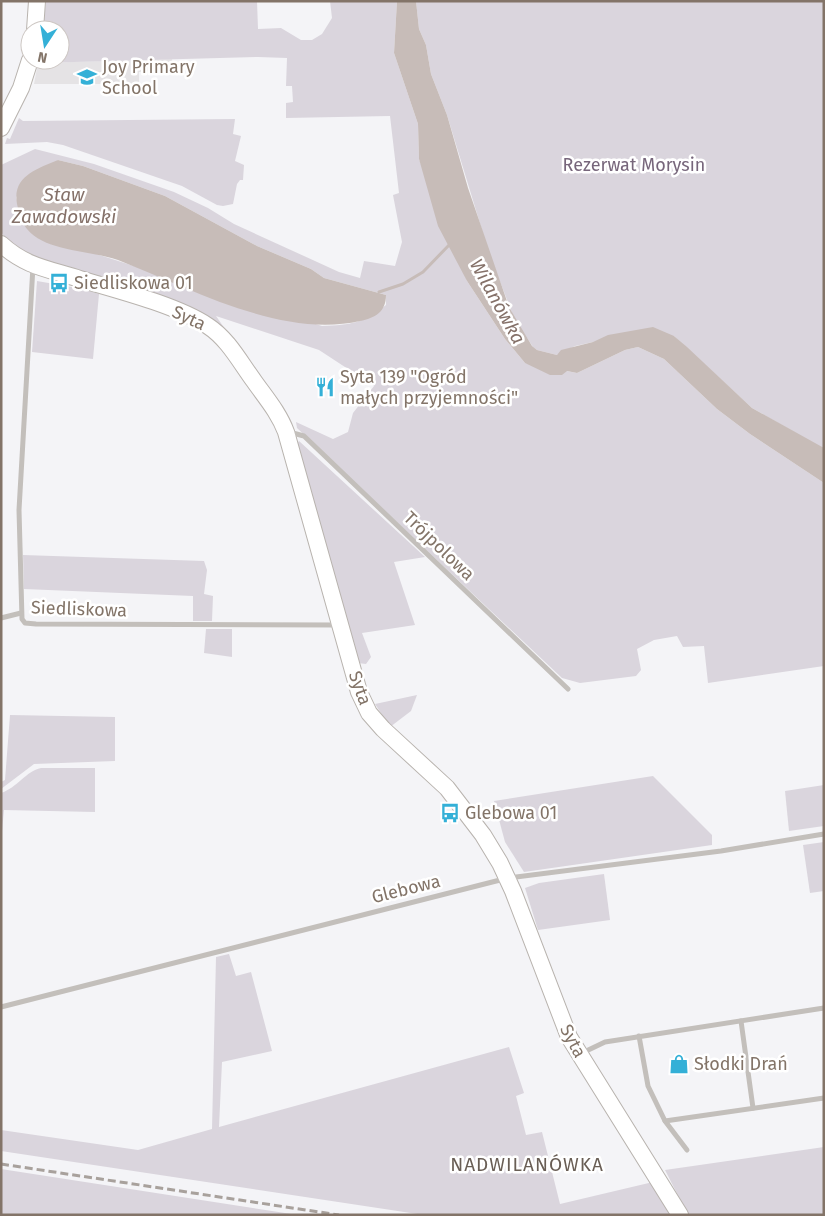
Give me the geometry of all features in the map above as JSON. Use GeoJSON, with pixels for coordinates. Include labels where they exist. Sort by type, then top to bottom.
{"type":"FeatureCollection","features":[{"type":"Feature","properties":{"kind":"street"},"geometry":{"type":"LineString","coordinates":[[36,20],[37,1]]}},
{"type":"Feature","properties":{"kind":"street"},"geometry":{"type":"LineString","coordinates":[[1,128],[21,88],[27,70]]}},
{"type":"Feature","properties":{"kind":"street","name":"Syta"},"geometry":{"type":"LineString","coordinates":[[1,244],[14,256],[33,266],[123,292],[178,312],[209,326],[229,346],[278,415],[286,432],[359,692],[369,713],[383,729],[447,788],[482,835],[508,878],[558,1013],[579,1054],[680,1215]]}},
{"type":"Feature","properties":{"kind":"street","name":"Siedliskowa"},"geometry":{"type":"LineString","coordinates":[[33,266],[19,510],[21,613],[25,623],[340,625]]}},
{"type":"Feature","properties":{"kind":"street","name":"Trójpolowa"},"geometry":{"type":"LineString","coordinates":[[286,432],[304,436],[568,689]]}},
{"type":"Feature","properties":{"kind":"street"},"geometry":{"type":"LineString","coordinates":[[1,618],[21,613]]}},
{"type":"Feature","properties":{"kind":"street","name":"Glebowa"},"geometry":{"type":"LineString","coordinates":[[1,1007],[508,878],[721,851],[824,834]]}},
{"type":"Feature","properties":{"kind":"street"},"geometry":{"type":"LineString","coordinates":[[579,1054],[605,1042],[824,1008]]}},
{"type":"Feature","properties":{"kind":"street"},"geometry":{"type":"LineString","coordinates":[[741,1020],[753,1108]]}},
{"type":"Feature","properties":{"kind":"street"},"geometry":{"type":"LineString","coordinates":[[639,1036],[648,1086],[665,1120],[687,1150]]}},
{"type":"Feature","properties":{"kind":"street"},"geometry":{"type":"LineString","coordinates":[[665,1120],[824,1098]]}},
{"type":"Feature","properties":{"kind":"shaded area","name":"Joy Primary School"},"geometry":{"type":"Polygon","coordinates":[[[172,59],[173,70],[139,72],[139,84],[34,84],[37,70],[70,70],[70,62],[172,59]]]}},
{"type":"Feature","properties":{"kind":"green space"},"geometry":{"type":"Polygon","coordinates":[[[46,1],[257,1],[258,29],[281,28],[301,40],[312,40],[322,34],[332,18],[330,1],[397,1],[394,53],[418,124],[419,159],[467,281],[505,339],[525,363],[577,373],[625,350],[638,347],[664,359],[717,409],[750,434],[824,483],[824,666],[708,683],[704,646],[683,647],[677,636],[654,640],[637,649],[641,670],[636,676],[580,683],[562,678],[297,428],[296,422],[333,439],[348,432],[353,413],[374,386],[319,350],[216,316],[225,329],[203,318],[34,260],[10,244],[1,232],[1,165],[35,149],[94,164],[174,192],[208,208],[234,224],[339,272],[360,278],[364,261],[395,266],[402,242],[393,195],[399,193],[390,116],[286,118],[286,103],[293,102],[292,86],[286,86],[287,58],[258,57],[70,62],[70,20],[44,20],[46,1]],[[58,160],[16,197],[22,220],[87,251],[322,326],[356,322],[370,316],[386,305],[386,295],[324,278],[311,269],[257,246],[165,196],[83,166],[58,160]]]}},
{"type":"Feature","properties":{"kind":"green space","name":"Rezerwat Morysin"},"geometry":{"type":"Polygon","coordinates":[[[416,1],[824,1],[824,449],[752,408],[674,336],[593,342],[575,346],[557,355],[537,350],[533,347],[514,318],[489,253],[447,115],[431,74],[426,45],[419,29],[416,1]]]}},
{"type":"Feature","properties":{"kind":"green space"},"geometry":{"type":"Polygon","coordinates":[[[19,118],[23,121],[235,119],[233,134],[241,136],[235,161],[244,165],[243,180],[240,180],[237,184],[233,204],[217,205],[182,186],[63,145],[47,142],[5,144],[7,138],[10,139],[19,118]]]}},
{"type":"Feature","properties":{"kind":"green space"},"geometry":{"type":"Polygon","coordinates":[[[37,281],[83,289],[99,294],[93,359],[32,352],[37,281]]]}},
{"type":"Feature","properties":{"kind":"green space"},"geometry":{"type":"Polygon","coordinates":[[[299,441],[425,557],[394,562],[415,625],[362,633],[371,657],[366,664],[358,663],[297,444],[299,441]]]}},
{"type":"Feature","properties":{"kind":"green space"},"geometry":{"type":"Polygon","coordinates":[[[23,555],[204,561],[207,570],[204,594],[213,596],[212,621],[193,621],[193,596],[24,589],[23,555]]]}},
{"type":"Feature","properties":{"kind":"green space"},"geometry":{"type":"Polygon","coordinates":[[[206,629],[232,629],[232,657],[204,653],[206,629]]]}},
{"type":"Feature","properties":{"kind":"green space"},"geometry":{"type":"Polygon","coordinates":[[[417,695],[411,711],[390,727],[375,704],[417,695]]]}},
{"type":"Feature","properties":{"kind":"green space"},"geometry":{"type":"Polygon","coordinates":[[[10,715],[115,717],[115,761],[34,764],[1,789],[1,782],[5,780],[10,715]]]}},
{"type":"Feature","properties":{"kind":"green space"},"geometry":{"type":"Polygon","coordinates":[[[41,768],[95,768],[95,812],[4,810],[1,841],[1,793],[7,791],[31,772],[41,768]]]}},
{"type":"Feature","properties":{"kind":"green space"},"geometry":{"type":"Polygon","coordinates":[[[653,776],[712,835],[712,845],[524,872],[505,842],[494,801],[653,776]]]}},
{"type":"Feature","properties":{"kind":"green space"},"geometry":{"type":"Polygon","coordinates":[[[824,785],[824,826],[789,831],[785,791],[824,785]]]}},
{"type":"Feature","properties":{"kind":"green space"},"geometry":{"type":"Polygon","coordinates":[[[824,842],[824,891],[810,893],[803,845],[824,842]]]}},
{"type":"Feature","properties":{"kind":"green space"},"geometry":{"type":"Polygon","coordinates":[[[604,874],[610,920],[538,930],[525,888],[539,883],[604,874]]]}},
{"type":"Feature","properties":{"kind":"green space"},"geometry":{"type":"Polygon","coordinates":[[[229,954],[236,976],[251,972],[272,1051],[222,1062],[219,1127],[509,1047],[524,1093],[516,1096],[526,1135],[542,1132],[560,1204],[653,1182],[671,1215],[424,1215],[1,1151],[1,1130],[138,1150],[212,1129],[216,957],[229,954]]]}},
{"type":"Feature","properties":{"kind":"green space"},"geometry":{"type":"Polygon","coordinates":[[[824,1147],[824,1215],[688,1215],[665,1170],[824,1147]]]}},
{"type":"Feature","properties":{"kind":"green space"},"geometry":{"type":"Polygon","coordinates":[[[1,1169],[298,1215],[1,1215],[1,1169]]]}},
{"type":"Feature","properties":{"kind":"water","name":"Wilanówka"},"geometry":{"type":"Polygon","coordinates":[[[397,1],[416,1],[419,29],[426,45],[431,74],[447,115],[468,188],[509,307],[532,346],[537,350],[557,355],[561,350],[593,342],[608,335],[653,327],[674,336],[752,408],[824,448],[824,483],[750,434],[717,409],[664,359],[638,347],[625,350],[577,373],[567,371],[562,375],[550,375],[525,363],[505,339],[467,281],[438,226],[419,159],[418,124],[394,53],[397,1]]]}},
{"type":"Feature","properties":{"kind":"water","name":"Staw Zawadowski"},"geometry":{"type":"Polygon","coordinates":[[[58,160],[83,166],[165,196],[257,246],[311,269],[324,278],[386,295],[384,306],[375,316],[360,321],[330,325],[299,323],[236,308],[118,260],[45,242],[35,237],[23,223],[20,217],[16,194],[22,180],[34,170],[58,160]]]}},
{"type":"Feature","properties":{"kind":"waterway"},"geometry":{"type":"LineString","coordinates":[[379,292],[403,284],[423,272],[451,243]]}},
{"type":"Feature","properties":{"kind":"railway"},"geometry":{"type":"LineString","coordinates":[[1,1164],[339,1215]]}},
{"type":"Feature","properties":{"kind":"place","name":"Joy Primary School"},"geometry":{"type":"Point","coordinates":[87,77]}},
{"type":"Feature","properties":{"kind":"place","name":"Siedliskowa 01"},"geometry":{"type":"Point","coordinates":[59,283]}},
{"type":"Feature","properties":{"kind":"place","name":"Syta 139 \"Ogród małych przyjemności\""},"geometry":{"type":"Point","coordinates":[325,387]}},
{"type":"Feature","properties":{"kind":"place","name":"Glebowa 01"},"geometry":{"type":"Point","coordinates":[450,813]}},
{"type":"Feature","properties":{"kind":"place","name":"Słodki Drań"},"geometry":{"type":"Point","coordinates":[679,1064]}},
{"type":"Feature","properties":{"kind":"district","name":"NADWILANÓWKA"},"geometry":{"type":"Point","coordinates":[527,1164]}}]}
